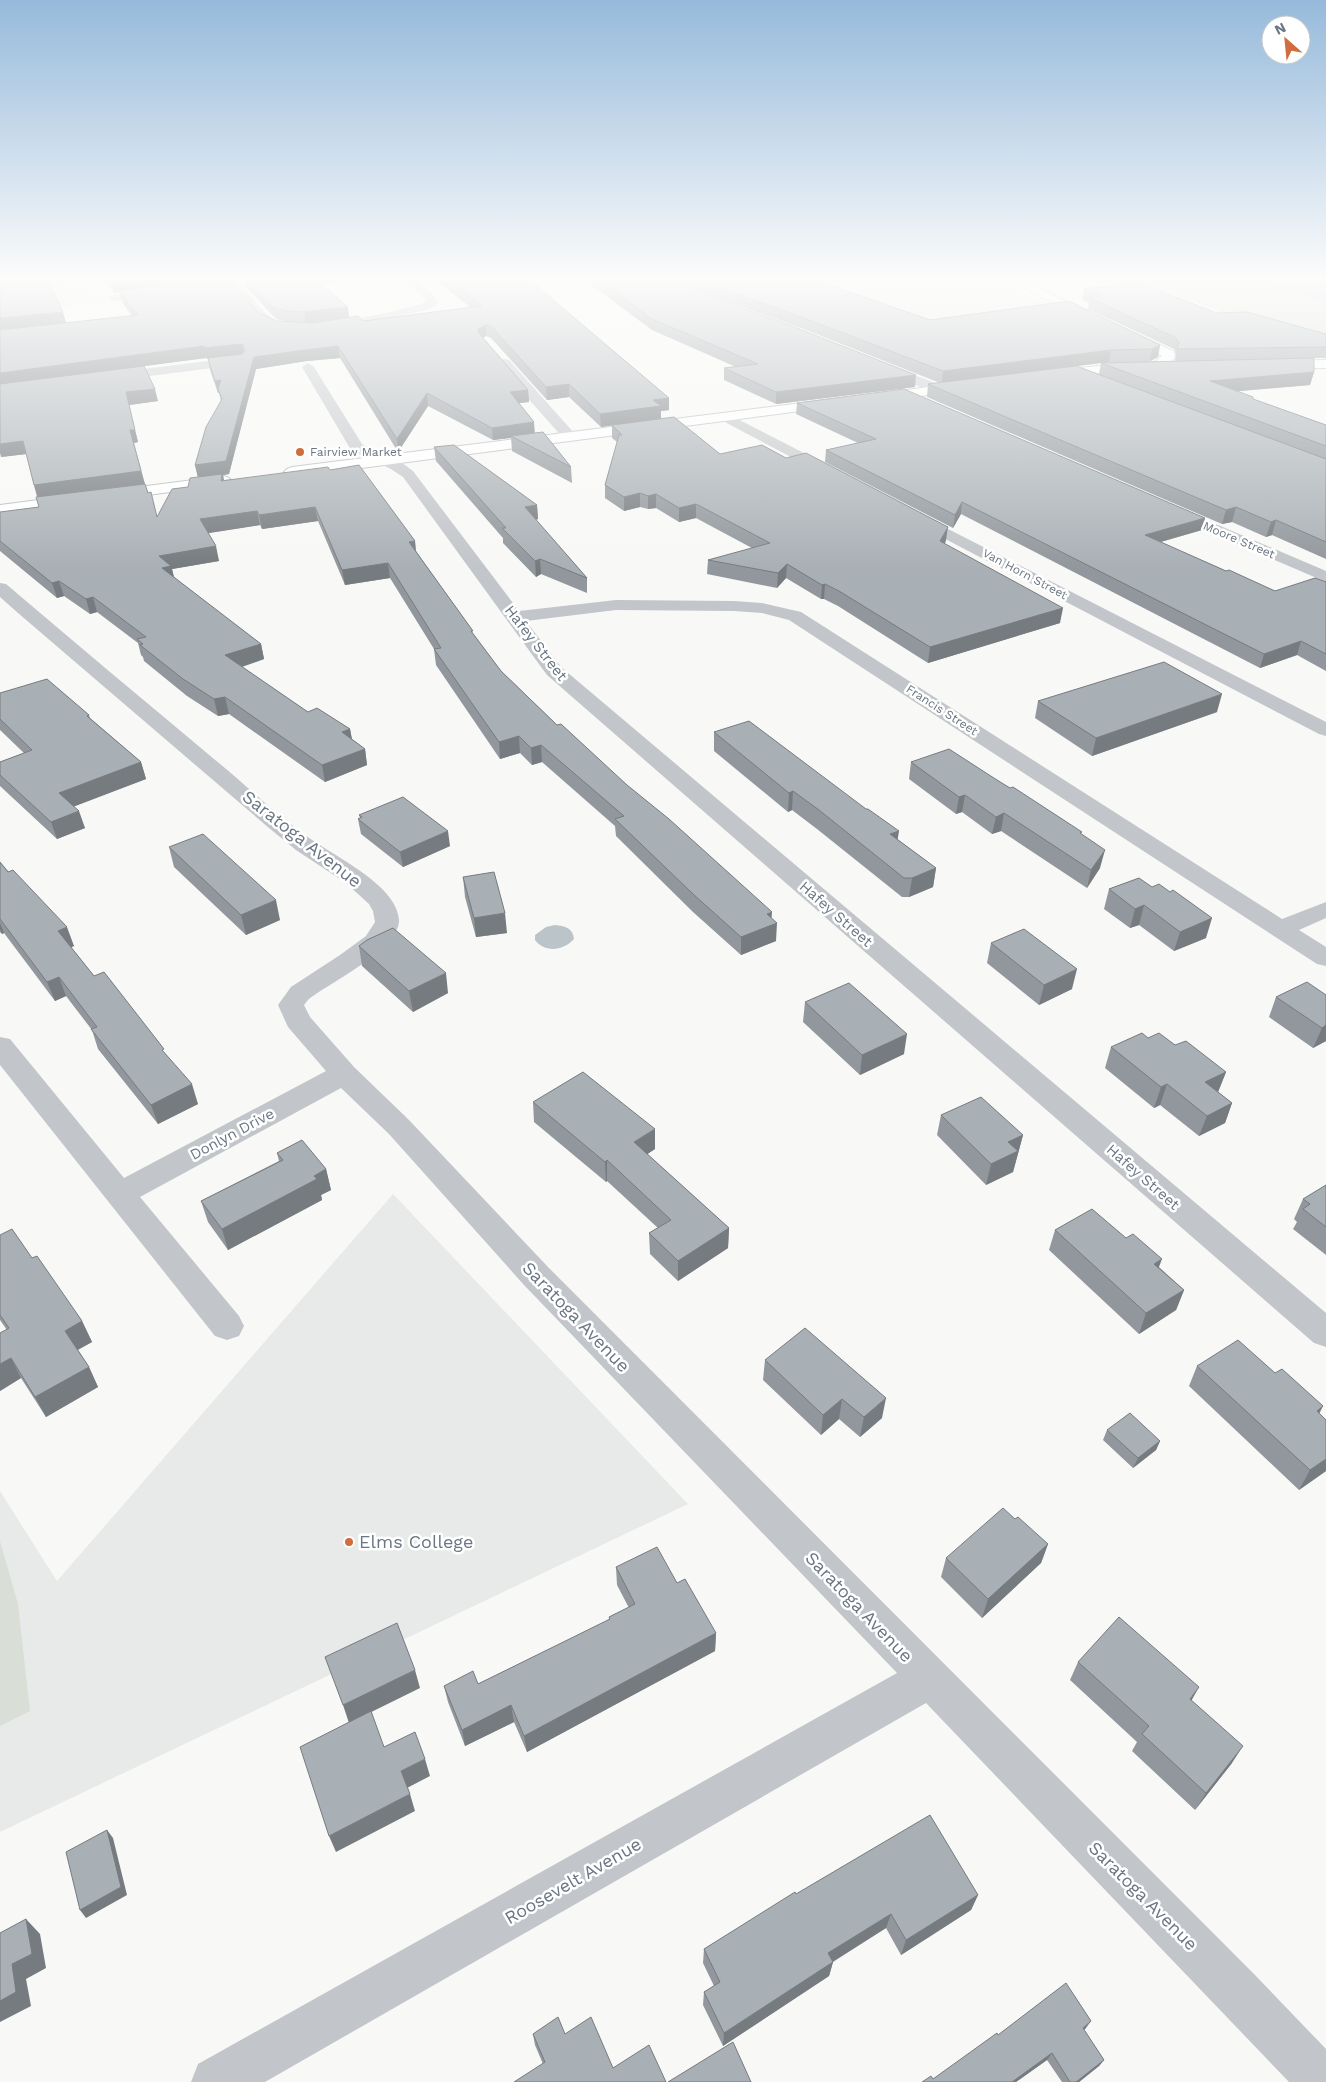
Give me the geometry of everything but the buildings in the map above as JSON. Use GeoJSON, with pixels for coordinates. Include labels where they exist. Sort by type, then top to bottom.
{"type":"FeatureCollection","features":[{"type":"Feature","properties":{"kind":"main road"},"geometry":{"type":"LineString","coordinates":[[1039,377],[1059,374]]}},
{"type":"Feature","properties":{"kind":"main road"},"geometry":{"type":"LineString","coordinates":[[866,399],[978,384]]}},
{"type":"Feature","properties":{"kind":"main road"},"geometry":{"type":"LineString","coordinates":[[278,474],[846,401]]}},
{"type":"Feature","properties":{"kind":"main road"},"geometry":{"type":"LineString","coordinates":[[0,510],[240,479]]}},
{"type":"Feature","properties":{"kind":"street"},"geometry":{"type":"LineString","coordinates":[[96,379],[135,374]]}},
{"type":"Feature","properties":{"kind":"street","name":"Hafey Street"},"geometry":{"type":"LineString","coordinates":[[312,374],[356,447],[404,470],[408,474],[462,550],[515,617],[554,671],[1326,1332]]}},
{"type":"Feature","properties":{"kind":"street"},"geometry":{"type":"LineString","coordinates":[[514,374],[570,437]]}},
{"type":"Feature","properties":{"kind":"street"},"geometry":{"type":"LineString","coordinates":[[905,374],[938,390]]}},
{"type":"Feature","properties":{"kind":"street"},"geometry":{"type":"LineString","coordinates":[[923,374],[961,386]]}},
{"type":"Feature","properties":{"kind":"street"},"geometry":{"type":"LineString","coordinates":[[1081,374],[1101,382]]}},
{"type":"Feature","properties":{"kind":"street"},"geometry":{"type":"LineString","coordinates":[[905,394],[932,406]]}},
{"type":"Feature","properties":{"kind":"street"},"geometry":{"type":"LineString","coordinates":[[726,417],[848,481]]}},
{"type":"Feature","properties":{"kind":"street","name":"Moore Street"},"geometry":{"type":"LineString","coordinates":[[1157,504],[1326,577]]}},
{"type":"Feature","properties":{"kind":"street","name":"Van Horn Street"},"geometry":{"type":"LineString","coordinates":[[897,507],[1326,730]]}},
{"type":"Feature","properties":{"kind":"street","name":"Saratoga Avenue"},"geometry":{"type":"LineString","coordinates":[[0,588],[66,646],[305,845],[358,879],[378,900],[386,915],[387,923],[379,937],[360,954],[299,994],[291,1005],[298,1021],[344,1074],[399,1127],[543,1284],[1238,1992],[1322,2082]]}},
{"type":"Feature","properties":{"kind":"street","name":"Francis Street"},"geometry":{"type":"LineString","coordinates":[[515,617],[616,605],[734,606],[762,608],[795,616],[1326,958]]}},
{"type":"Feature","properties":{"kind":"street"},"geometry":{"type":"LineString","coordinates":[[1282,928],[1326,909]]}},
{"type":"Feature","properties":{"kind":"street"},"geometry":{"type":"LineString","coordinates":[[0,1046],[227,1326]]}},
{"type":"Feature","properties":{"kind":"street","name":"Donlyn Drive"},"geometry":{"type":"LineString","coordinates":[[120,1194],[344,1074]]}},
{"type":"Feature","properties":{"kind":"street","name":"Roosevelt Avenue"},"geometry":{"type":"LineString","coordinates":[[216,2082],[929,1678]]}},
{"type":"Feature","properties":{"kind":"shaded area"},"geometry":{"type":"Polygon","coordinates":[[[555,925],[568,928],[572,932],[574,939],[565,946],[554,949],[544,947],[535,940],[535,935],[546,927],[555,925]]]}},
{"type":"Feature","properties":{"kind":"shaded area","name":"Elms College"},"geometry":{"type":"Polygon","coordinates":[[[393,1194],[688,1504],[0,1832],[0,1491],[57,1581],[393,1194]]]}},
{"type":"Feature","properties":{"kind":"shaded area"},"geometry":{"type":"Polygon","coordinates":[[[0,1541],[18,1604],[30,1711],[0,1726],[0,1541]]]}},
{"type":"Feature","properties":{"kind":"place","name":"Fairview Market"},"geometry":{"type":"Point","coordinates":[300,452]}},
{"type":"Feature","properties":{"kind":"place","name":"Elms College"},"geometry":{"type":"Point","coordinates":[349,1542]}}]}
